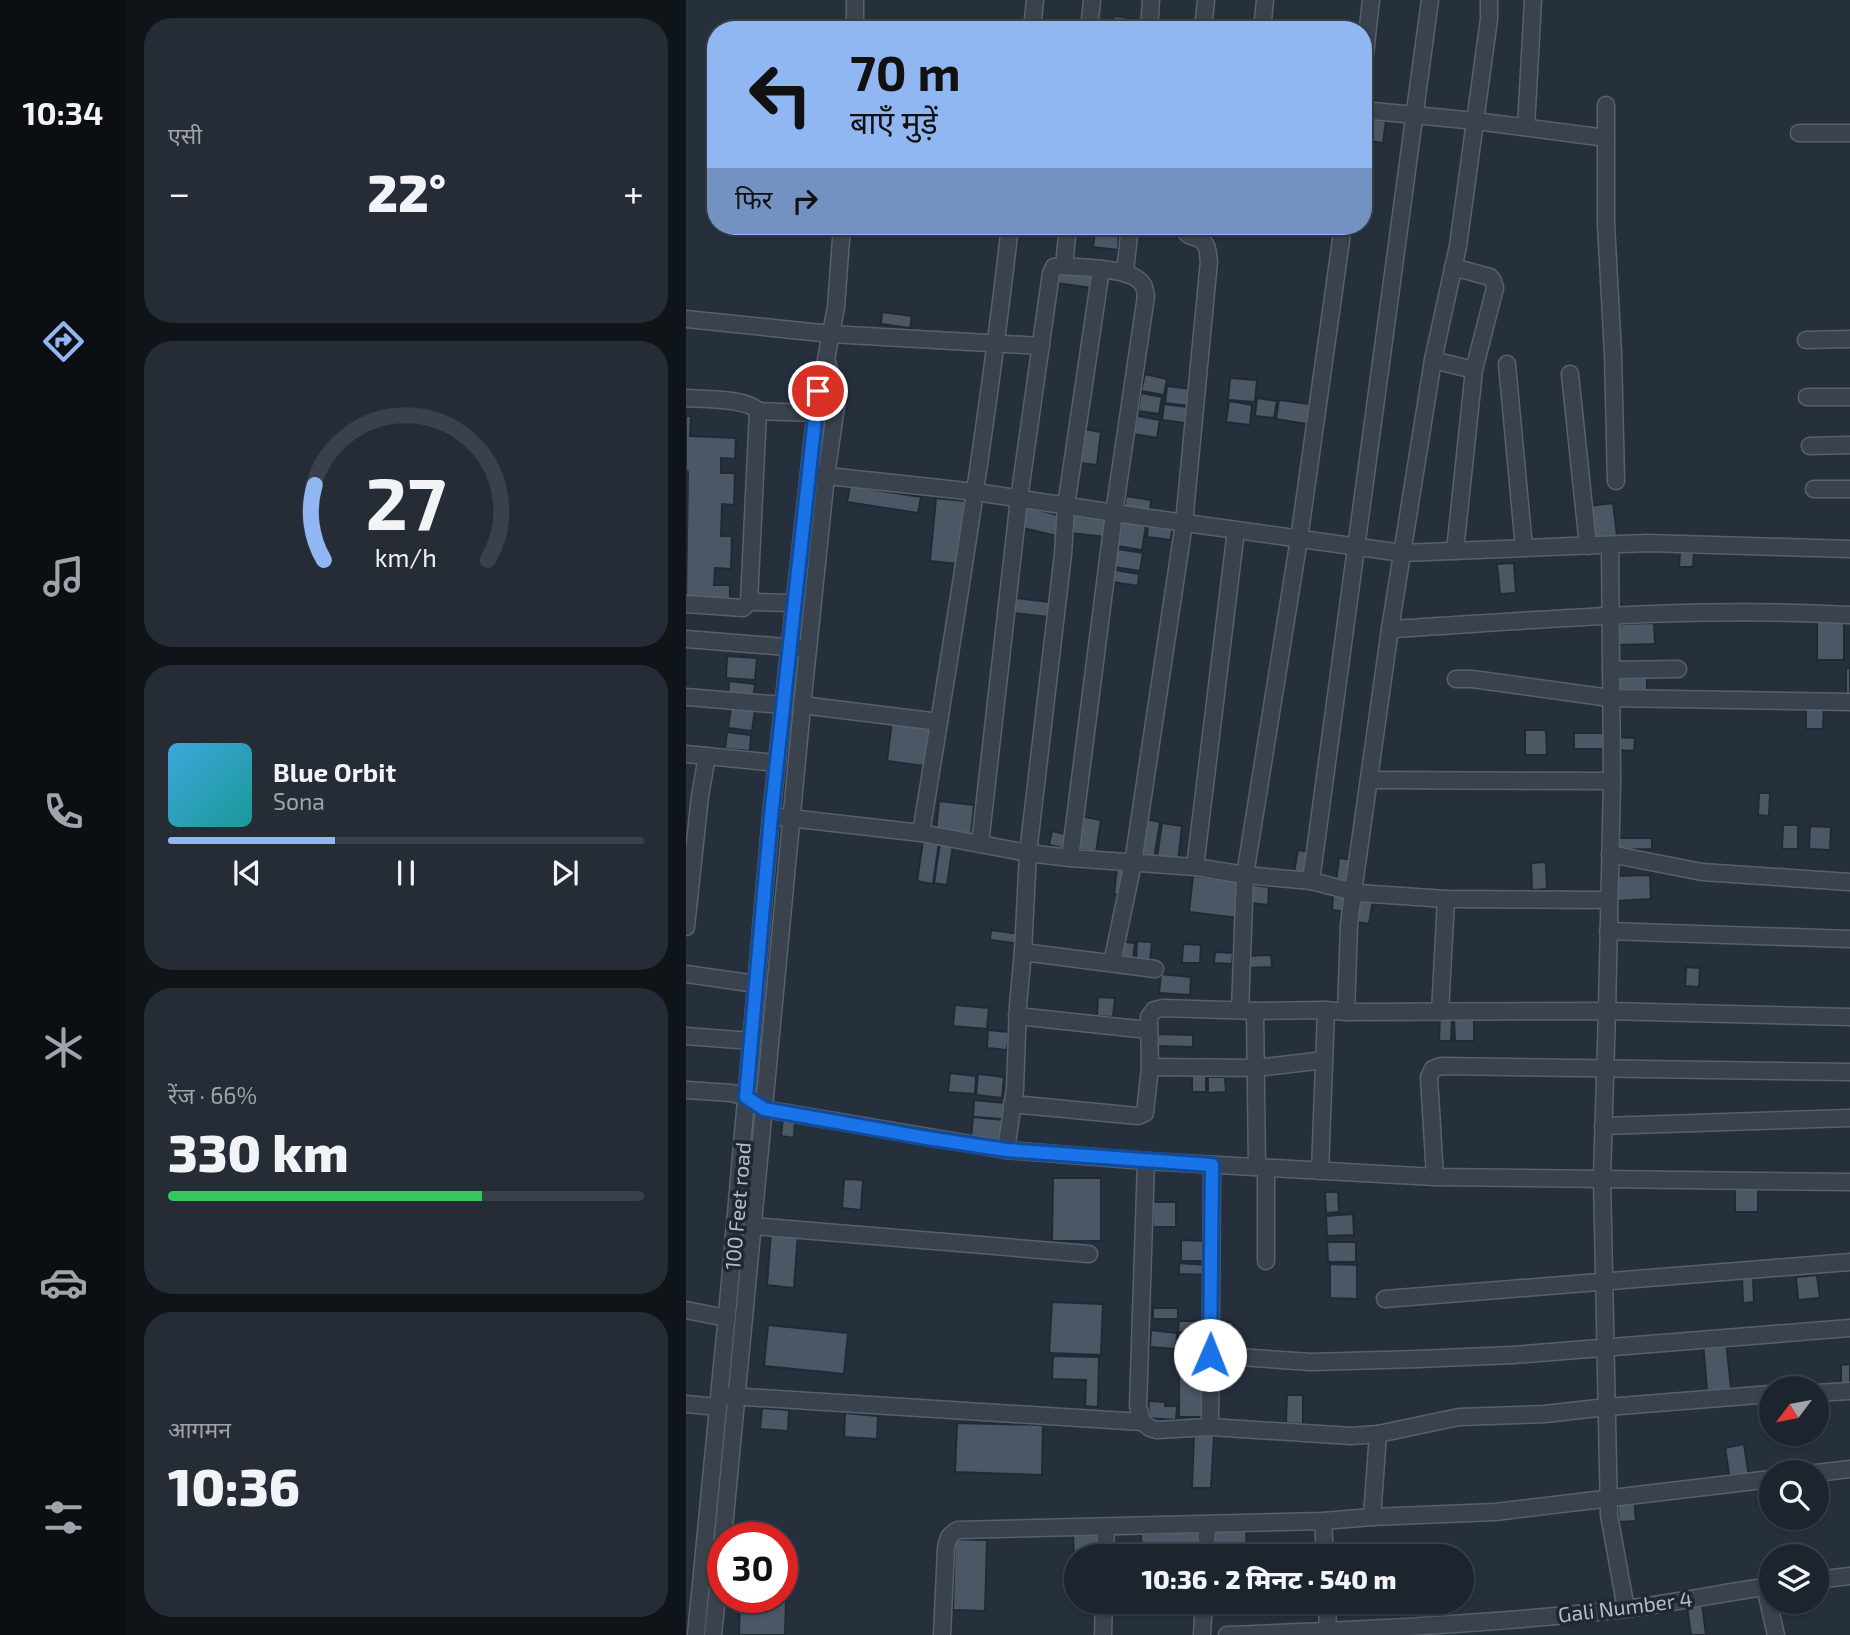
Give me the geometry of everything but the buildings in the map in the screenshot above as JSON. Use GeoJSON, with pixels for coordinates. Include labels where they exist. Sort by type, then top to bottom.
{"type":"FeatureCollection","features":[{"type":"Feature","properties":{"kind":"street"},"geometry":{"type":"LineString","coordinates":[[855,0],[855,21]]}},
{"type":"Feature","properties":{"kind":"street"},"geometry":{"type":"LineString","coordinates":[[1033,21],[1035,0]]}},
{"type":"Feature","properties":{"kind":"street"},"geometry":{"type":"LineString","coordinates":[[1090,21],[1091,0]]}},
{"type":"Feature","properties":{"kind":"street"},"geometry":{"type":"LineString","coordinates":[[1150,21],[1151,0]]}},
{"type":"Feature","properties":{"kind":"street"},"geometry":{"type":"LineString","coordinates":[[1204,21],[1206,0]]}},
{"type":"Feature","properties":{"kind":"street"},"geometry":{"type":"LineString","coordinates":[[1263,21],[1265,0]]}},
{"type":"Feature","properties":{"kind":"street"},"geometry":{"type":"LineString","coordinates":[[1369,21],[1371,0]]}},
{"type":"Feature","properties":{"kind":"street"},"geometry":{"type":"LineString","coordinates":[[1311,881],[1430,0]]}},
{"type":"Feature","properties":{"kind":"street"},"geometry":{"type":"LineString","coordinates":[[1346,1012],[1349,925],[1390,629],[1433,360],[1458,246],[1489,19],[1489,0]]}},
{"type":"Feature","properties":{"kind":"street"},"geometry":{"type":"LineString","coordinates":[[1526,127],[1533,0]]}},
{"type":"Feature","properties":{"kind":"street"},"geometry":{"type":"LineString","coordinates":[[1606,105],[1606,224],[1616,481]]}},
{"type":"Feature","properties":{"kind":"street"},"geometry":{"type":"LineString","coordinates":[[1372,111],[1606,138]]}},
{"type":"Feature","properties":{"kind":"street"},"geometry":{"type":"LineString","coordinates":[[1799,133],[1850,133]]}},
{"type":"Feature","properties":{"kind":"street","name":"100 Feet road"},"geometry":{"type":"LineString","coordinates":[[696,1635],[771,816],[815,413],[836,307],[841,235]]}},
{"type":"Feature","properties":{"kind":"street"},"geometry":{"type":"LineString","coordinates":[[921,833],[976,492],[1009,235]]}},
{"type":"Feature","properties":{"kind":"street"},"geometry":{"type":"LineString","coordinates":[[1064,265],[1067,235]]}},
{"type":"Feature","properties":{"kind":"street"},"geometry":{"type":"LineString","coordinates":[[1125,272],[1129,235]]}},
{"type":"Feature","properties":{"kind":"street"},"geometry":{"type":"LineString","coordinates":[[1112,964],[1133,863],[1184,523],[1209,261],[1205,244],[1190,235]]}},
{"type":"Feature","properties":{"kind":"street"},"geometry":{"type":"LineString","coordinates":[[1266,1261],[1256,1068],[1247,1011],[1245,875],[1299,539],[1342,235]]}},
{"type":"Feature","properties":{"kind":"street"},"geometry":{"type":"LineString","coordinates":[[981,844],[1019,499],[1051,273],[1055,267],[1064,265],[1125,272],[1143,285],[1146,296],[1114,513],[1070,858]]}},
{"type":"Feature","properties":{"kind":"street"},"geometry":{"type":"LineString","coordinates":[[1453,267],[1490,277],[1495,288],[1474,370],[1455,551]]}},
{"type":"Feature","properties":{"kind":"street"},"geometry":{"type":"LineString","coordinates":[[1006,1150],[1015,1088],[1028,853],[1063,554],[1066,506],[1101,269]]}},
{"type":"Feature","properties":{"kind":"street"},"geometry":{"type":"LineString","coordinates":[[686,319],[831,334],[1041,346]]}},
{"type":"Feature","properties":{"kind":"street"},"geometry":{"type":"LineString","coordinates":[[1806,340],[1850,339]]}},
{"type":"Feature","properties":{"kind":"street","name":"100 Feet road"},"geometry":{"type":"LineString","coordinates":[[725,1522],[802,705],[836,406],[826,360]]}},
{"type":"Feature","properties":{"kind":"street"},"geometry":{"type":"LineString","coordinates":[[1433,360],[1474,370]]}},
{"type":"Feature","properties":{"kind":"street"},"geometry":{"type":"LineString","coordinates":[[1507,364],[1524,548]]}},
{"type":"Feature","properties":{"kind":"street"},"geometry":{"type":"LineString","coordinates":[[1570,374],[1588,545]]}},
{"type":"Feature","properties":{"kind":"street"},"geometry":{"type":"LineString","coordinates":[[1807,397],[1850,397]]}},
{"type":"Feature","properties":{"kind":"street"},"geometry":{"type":"LineString","coordinates":[[686,398],[745,403],[758,411],[750,602]]}},
{"type":"Feature","properties":{"kind":"street"},"geometry":{"type":"LineString","coordinates":[[758,411],[815,413]]}},
{"type":"Feature","properties":{"kind":"street"},"geometry":{"type":"LineString","coordinates":[[1810,446],[1850,444]]}},
{"type":"Feature","properties":{"kind":"street"},"geometry":{"type":"LineString","coordinates":[[808,474],[976,492],[1402,553],[1647,543],[1850,549]]}},
{"type":"Feature","properties":{"kind":"street"},"geometry":{"type":"LineString","coordinates":[[1814,489],[1850,489]]}},
{"type":"Feature","properties":{"kind":"street"},"geometry":{"type":"LineString","coordinates":[[1195,867],[1236,530]]}},
{"type":"Feature","properties":{"kind":"street"},"geometry":{"type":"LineString","coordinates":[[1610,545],[1612,781],[1602,1178],[1609,1515],[1626,1608]]}},
{"type":"Feature","properties":{"kind":"street"},"geometry":{"type":"LineString","coordinates":[[686,604],[743,608],[750,602],[794,603]]}},
{"type":"Feature","properties":{"kind":"street"},"geometry":{"type":"LineString","coordinates":[[1390,629],[1691,612],[1850,615]]}},
{"type":"Feature","properties":{"kind":"street"},"geometry":{"type":"LineString","coordinates":[[686,639],[808,649]]}},
{"type":"Feature","properties":{"kind":"street"},"geometry":{"type":"LineString","coordinates":[[1611,670],[1678,669]]}},
{"type":"Feature","properties":{"kind":"street"},"geometry":{"type":"LineString","coordinates":[[1456,679],[1472,678],[1610,698],[1850,702]]}},
{"type":"Feature","properties":{"kind":"street"},"geometry":{"type":"LineString","coordinates":[[686,697],[783,705]]}},
{"type":"Feature","properties":{"kind":"street"},"geometry":{"type":"LineString","coordinates":[[802,705],[939,722]]}},
{"type":"Feature","properties":{"kind":"street"},"geometry":{"type":"LineString","coordinates":[[686,754],[777,763]]}},
{"type":"Feature","properties":{"kind":"street"},"geometry":{"type":"LineString","coordinates":[[686,927],[707,755]]}},
{"type":"Feature","properties":{"kind":"street"},"geometry":{"type":"LineString","coordinates":[[1370,780],[1612,781]]}},
{"type":"Feature","properties":{"kind":"street"},"geometry":{"type":"LineString","coordinates":[[771,816],[921,833],[1028,853],[1195,867],[1311,881],[1353,892],[1446,899],[1609,900]]}},
{"type":"Feature","properties":{"kind":"street"},"geometry":{"type":"LineString","coordinates":[[1610,854],[1702,872],[1850,882]]}},
{"type":"Feature","properties":{"kind":"street"},"geometry":{"type":"LineString","coordinates":[[1440,1012],[1446,899]]}},
{"type":"Feature","properties":{"kind":"street"},"geometry":{"type":"LineString","coordinates":[[1608,931],[1850,939]]}},
{"type":"Feature","properties":{"kind":"street"},"geometry":{"type":"LineString","coordinates":[[1023,952],[1155,969]]}},
{"type":"Feature","properties":{"kind":"street"},"geometry":{"type":"LineString","coordinates":[[686,974],[756,984]]}},
{"type":"Feature","properties":{"kind":"street"},"geometry":{"type":"LineString","coordinates":[[1012,1104],[1138,1116],[1145,1113],[1150,1067],[1149,1017],[1154,1010],[1163,1008],[1346,1012],[1607,1011],[1850,1017]]}},
{"type":"Feature","properties":{"kind":"street"},"geometry":{"type":"LineString","coordinates":[[1320,1171],[1326,1010]]}},
{"type":"Feature","properties":{"kind":"street"},"geometry":{"type":"LineString","coordinates":[[1017,1016],[1148,1030]]}},
{"type":"Feature","properties":{"kind":"street"},"geometry":{"type":"LineString","coordinates":[[686,1036],[751,1041]]}},
{"type":"Feature","properties":{"kind":"street"},"geometry":{"type":"LineString","coordinates":[[1150,1067],[1256,1068],[1324,1060]]}},
{"type":"Feature","properties":{"kind":"street"},"geometry":{"type":"LineString","coordinates":[[1435,1177],[1429,1077],[1433,1069],[1441,1066],[1850,1072]]}},
{"type":"Feature","properties":{"kind":"street"},"geometry":{"type":"LineString","coordinates":[[686,1090],[732,1093],[746,1097],[764,1109],[1006,1150],[1146,1161],[1435,1177],[1850,1182]]}},
{"type":"Feature","properties":{"kind":"street"},"geometry":{"type":"LineString","coordinates":[[1603,1126],[1850,1118]]}},
{"type":"Feature","properties":{"kind":"street"},"geometry":{"type":"LineString","coordinates":[[1142,1422],[1138,1406],[1146,1161]]}},
{"type":"Feature","properties":{"kind":"street"},"geometry":{"type":"LineString","coordinates":[[1210,1427],[1212,1165]]}},
{"type":"Feature","properties":{"kind":"street"},"geometry":{"type":"LineString","coordinates":[[753,1226],[1089,1254]]}},
{"type":"Feature","properties":{"kind":"street"},"geometry":{"type":"LineString","coordinates":[[1385,1299],[1850,1262]]}},
{"type":"Feature","properties":{"kind":"street"},"geometry":{"type":"LineString","coordinates":[[686,1310],[727,1318]]}},
{"type":"Feature","properties":{"kind":"street"},"geometry":{"type":"LineString","coordinates":[[1210,1355],[1311,1362],[1513,1355],[1850,1328]]}},
{"type":"Feature","properties":{"kind":"street"},"geometry":{"type":"LineString","coordinates":[[1829,1392],[1850,1391]]}},
{"type":"Feature","properties":{"kind":"street"},"geometry":{"type":"LineString","coordinates":[[686,1404],[737,1397],[1142,1422],[1157,1430],[1210,1427],[1329,1436],[1378,1434],[1459,1417],[1545,1414],[1759,1395]]}},
{"type":"Feature","properties":{"kind":"street"},"geometry":{"type":"LineString","coordinates":[[1372,1517],[1378,1434]]}},
{"type":"Feature","properties":{"kind":"street"},"geometry":{"type":"LineString","coordinates":[[1829,1471],[1850,1469]]}},
{"type":"Feature","properties":{"kind":"street"},"geometry":{"type":"LineString","coordinates":[[942,1635],[946,1549],[951,1533],[958,1531],[1323,1521],[1495,1512],[1759,1481]]}},
{"type":"Feature","properties":{"kind":"street"},"geometry":{"type":"LineString","coordinates":[[1323,1521],[1324,1544]]}},
{"type":"Feature","properties":{"kind":"street"},"geometry":{"type":"LineString","coordinates":[[1206,1544],[1207,1525]]}},
{"type":"Feature","properties":{"kind":"street"},"geometry":{"type":"LineString","coordinates":[[1105,1544],[1106,1527]]}},
{"type":"Feature","properties":{"kind":"street"},"geometry":{"type":"LineString","coordinates":[[1829,1578],[1850,1576]]}},
{"type":"Feature","properties":{"kind":"street","name":"Gali Number 4"},"geometry":{"type":"LineString","coordinates":[[1227,1635],[1328,1633],[1483,1621],[1626,1608],[1759,1588]]}},
{"type":"Feature","properties":{"kind":"street","name":"100 Feet road"},"geometry":{"type":"LineString","coordinates":[[713,1635],[715,1613]]}},
{"type":"Feature","properties":{"kind":"street"},"geometry":{"type":"LineString","coordinates":[[1103,1635],[1104,1614]]}},
{"type":"Feature","properties":{"kind":"street"},"geometry":{"type":"LineString","coordinates":[[1202,1635],[1203,1614]]}},
{"type":"Feature","properties":{"kind":"street"},"geometry":{"type":"LineString","coordinates":[[1327,1614],[1328,1633]]}},
{"type":"Feature","properties":{"kind":"street"},"geometry":{"type":"LineString","coordinates":[[1772,1614],[1776,1635]]}},
{"type":"Feature","properties":{"kind":"route"},"geometry":{"type":"LineString","coordinates":[[818,391],[771,816],[746,1097],[764,1109],[1006,1150],[1212,1165],[1210,1355]]}}]}
